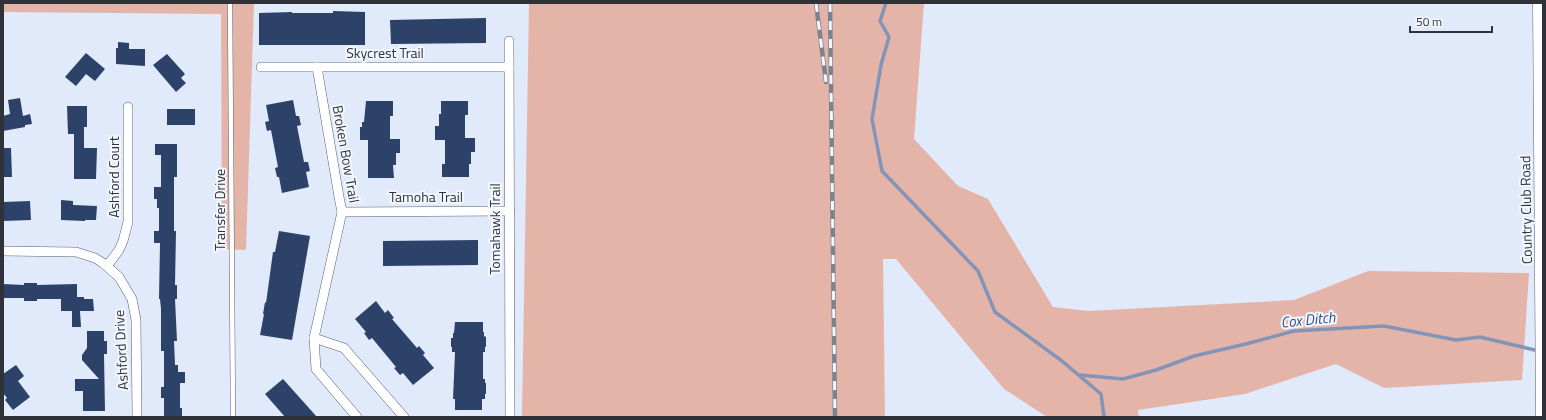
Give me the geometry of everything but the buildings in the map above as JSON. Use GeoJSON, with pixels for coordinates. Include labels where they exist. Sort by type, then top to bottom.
{"type":"FeatureCollection","features":[{"type":"Feature","properties":{"kind":"main road","name":"Country Club Road"},"geometry":{"type":"LineString","coordinates":[[1539,3],[1542,175],[1542,417]]}},
{"type":"Feature","properties":{"kind":"street","name":"Tomahawk Trail"},"geometry":{"type":"LineString","coordinates":[[509,41],[510,417]]}},
{"type":"Feature","properties":{"kind":"street","name":"Skycrest Trail"},"geometry":{"type":"LineString","coordinates":[[261,67],[509,67]]}},
{"type":"Feature","properties":{"kind":"street","name":"Broken Bow Trail"},"geometry":{"type":"LineString","coordinates":[[316,67],[338,197],[342,212],[314,338],[316,369],[357,417]]}},
{"type":"Feature","properties":{"kind":"street","name":"Ashford Court"},"geometry":{"type":"LineString","coordinates":[[107,266],[121,246],[127,232],[128,107]]}},
{"type":"Feature","properties":{"kind":"street","name":"Tamoha Trail"},"geometry":{"type":"LineString","coordinates":[[342,212],[510,211]]}},
{"type":"Feature","properties":{"kind":"street","name":"Ashford Drive"},"geometry":{"type":"LineString","coordinates":[[3,251],[71,251],[95,258],[115,273],[125,286],[132,299],[135,310],[137,417]]}},
{"type":"Feature","properties":{"kind":"street"},"geometry":{"type":"LineString","coordinates":[[314,338],[344,348],[404,417]]}},
{"type":"Feature","properties":{"kind":"lane","name":"Transfer Drive"},"geometry":{"type":"LineString","coordinates":[[230,3],[233,417]]}},
{"type":"Feature","properties":{"kind":"shaded area"},"geometry":{"type":"Polygon","coordinates":[[[3,3],[254,3],[246,250],[222,249],[221,14],[3,12],[3,3]]]}},
{"type":"Feature","properties":{"kind":"shaded area"},"geometry":{"type":"Polygon","coordinates":[[[529,3],[924,3],[914,139],[958,186],[988,199],[1053,307],[1089,311],[1294,300],[1368,271],[1529,273],[1522,380],[1384,388],[1336,364],[1245,394],[1138,410],[1139,417],[1047,417],[1004,389],[896,259],[883,259],[885,417],[522,417],[529,3]]]}},
{"type":"Feature","properties":{"kind":"waterway"},"geometry":{"type":"LineString","coordinates":[[886,3],[880,21],[889,37],[881,65],[872,119],[882,171],[978,271],[995,312],[1062,361],[1101,394],[1104,417]]}},
{"type":"Feature","properties":{"kind":"waterway","name":"Cox Ditch"},"geometry":{"type":"LineString","coordinates":[[1080,375],[1123,379],[1156,370],[1194,356],[1294,331],[1384,326],[1456,340],[1480,337],[1539,351]]}},
{"type":"Feature","properties":{"kind":"railway"},"geometry":{"type":"LineString","coordinates":[[816,3],[826,82]]}},
{"type":"Feature","properties":{"kind":"railway"},"geometry":{"type":"LineString","coordinates":[[830,3],[835,417]]}}]}
